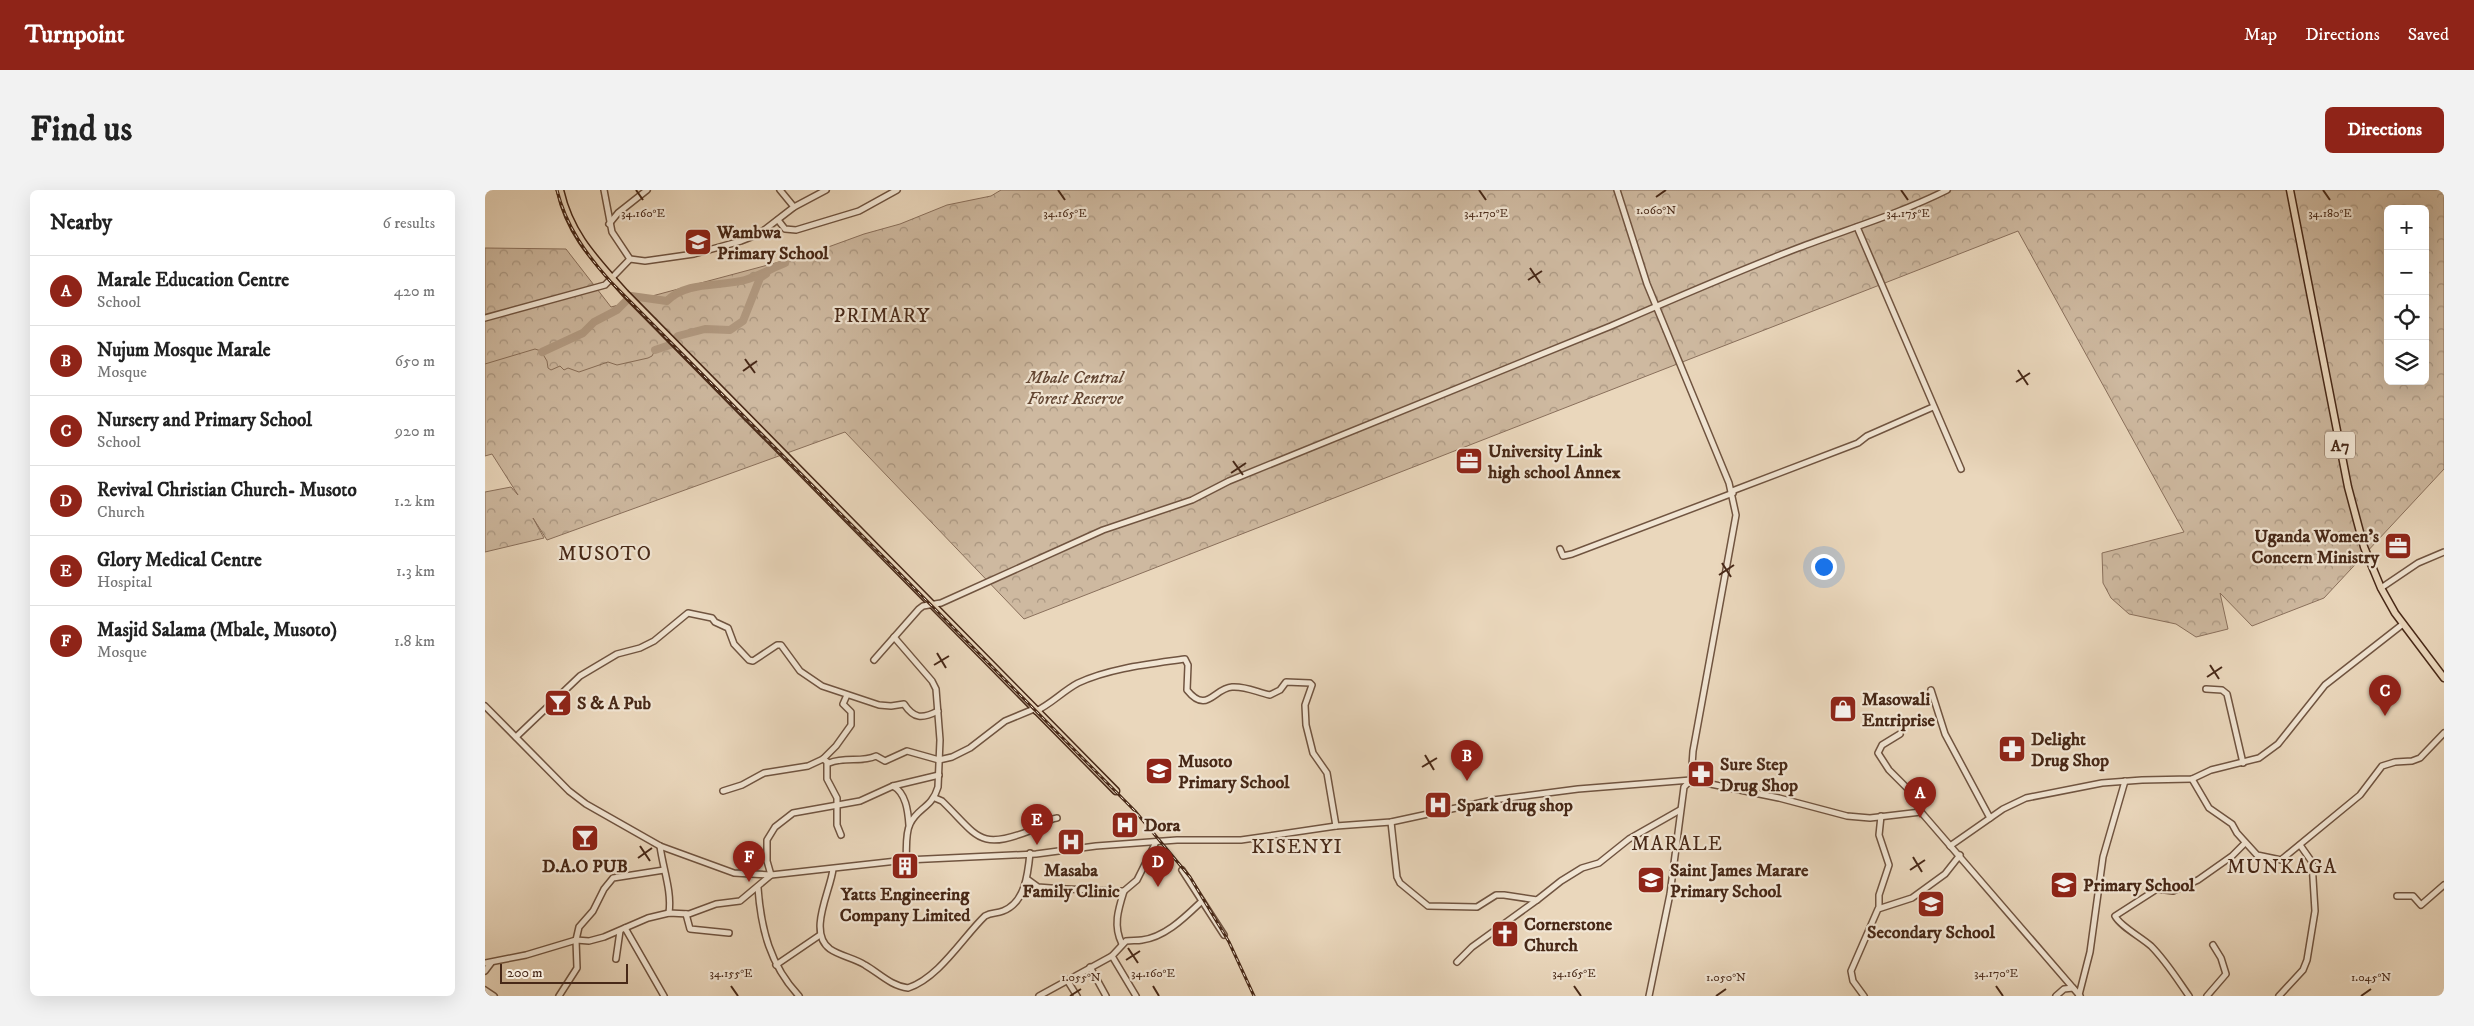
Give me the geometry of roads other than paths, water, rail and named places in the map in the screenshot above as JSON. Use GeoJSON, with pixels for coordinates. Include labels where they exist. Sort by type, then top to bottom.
{"type":"FeatureCollection","features":[{"type":"Feature","properties":{"kind":"main road"},"geometry":{"type":"LineString","coordinates":[[560,190],[575,231],[589,253],[625,293],[931,606],[1116,791]]}},
{"type":"Feature","properties":{"kind":"main road","name":"A7"},"geometry":{"type":"LineString","coordinates":[[2291,190],[2348,487],[2364,547],[2381,588],[2403,624],[2444,678]]}},
{"type":"Feature","properties":{"kind":"street"},"geometry":{"type":"LineString","coordinates":[[604,190],[612,232],[630,259],[645,261],[710,250],[752,237],[794,208],[826,190]]}},
{"type":"Feature","properties":{"kind":"street"},"geometry":{"type":"LineString","coordinates":[[609,224],[618,213],[647,190]]}},
{"type":"Feature","properties":{"kind":"street"},"geometry":{"type":"LineString","coordinates":[[780,190],[794,208]]}},
{"type":"Feature","properties":{"kind":"street"},"geometry":{"type":"LineString","coordinates":[[778,220],[785,229],[796,230],[859,211],[897,190]]}},
{"type":"Feature","properties":{"kind":"street"},"geometry":{"type":"LineString","coordinates":[[1617,190],[1655,306],[1732,492],[1736,515],[1735,529],[1693,751],[1691,780],[1684,788],[1670,894],[1649,996]]}},
{"type":"Feature","properties":{"kind":"street"},"geometry":{"type":"LineString","coordinates":[[874,660],[923,606],[931,606],[1017,570],[1103,530],[1192,500],[1229,481],[1611,326],[1655,306],[1947,190]]}},
{"type":"Feature","properties":{"kind":"street"},"geometry":{"type":"LineString","coordinates":[[1857,226],[1961,469]]}},
{"type":"Feature","properties":{"kind":"street"},"geometry":{"type":"LineString","coordinates":[[485,318],[591,291],[613,279],[630,259]]}},
{"type":"Feature","properties":{"kind":"street"},"geometry":{"type":"LineString","coordinates":[[1560,549],[1563,556],[1572,554],[1858,443],[1867,436],[1933,407]]}},
{"type":"Feature","properties":{"kind":"street"},"geometry":{"type":"LineString","coordinates":[[2381,588],[2418,563],[2444,552]]}},
{"type":"Feature","properties":{"kind":"street"},"geometry":{"type":"LineString","coordinates":[[516,737],[580,676],[617,654],[640,648],[654,641],[687,613],[712,618],[715,622],[728,628],[734,644],[749,660],[753,661],[777,645],[781,645],[807,677],[822,686],[879,705],[904,704],[915,717],[919,718],[938,711]]}},
{"type":"Feature","properties":{"kind":"street"},"geometry":{"type":"LineString","coordinates":[[1950,846],[2014,802],[2026,798],[2102,783],[2192,779],[2211,770],[2243,763],[2269,752],[2325,685],[2403,624]]}},
{"type":"Feature","properties":{"kind":"street"},"geometry":{"type":"LineString","coordinates":[[895,637],[932,681],[937,695],[939,775],[935,798],[909,825]]}},
{"type":"Feature","properties":{"kind":"street"},"geometry":{"type":"LineString","coordinates":[[723,791],[742,786],[764,773],[807,766],[825,760],[855,758],[867,761],[876,756],[885,761],[907,751],[939,760],[963,752],[1005,721],[1044,708],[1079,683],[1131,668],[1185,659],[1188,665],[1187,690],[1194,697],[1204,701],[1211,700],[1224,689],[1232,687],[1245,686],[1270,695],[1281,690],[1286,682],[1310,683],[1312,685],[1304,714],[1313,753],[1327,773],[1335,826]]}},
{"type":"Feature","properties":{"kind":"street"},"geometry":{"type":"LineString","coordinates":[[2206,689],[2222,690],[2227,694],[2243,763]]}},
{"type":"Feature","properties":{"kind":"street"},"geometry":{"type":"LineString","coordinates":[[1931,690],[1945,734],[1990,818]]}},
{"type":"Feature","properties":{"kind":"street"},"geometry":{"type":"LineString","coordinates":[[841,835],[837,825],[837,798],[827,779],[825,760],[851,725],[851,712],[843,704],[847,695]]}},
{"type":"Feature","properties":{"kind":"street"},"geometry":{"type":"LineString","coordinates":[[485,706],[569,791],[586,804],[660,846],[734,873],[771,875],[906,860],[970,858],[1155,842],[1241,840],[1335,826],[1391,822],[1493,800],[1577,789],[1691,780],[1779,798],[1847,816],[1881,816],[1921,812]]}},
{"type":"Feature","properties":{"kind":"street"},"geometry":{"type":"LineString","coordinates":[[2192,779],[2209,808],[2232,824],[2245,843],[2257,855],[2275,860],[2285,858],[2360,795],[2382,766],[2420,758],[2444,733]]}},
{"type":"Feature","properties":{"kind":"street"},"geometry":{"type":"LineString","coordinates":[[1900,734],[1882,745],[1878,752],[1889,770],[1910,792],[1921,812],[2079,995]]}},
{"type":"Feature","properties":{"kind":"street"},"geometry":{"type":"LineString","coordinates":[[771,875],[767,861],[769,848],[767,843],[775,827],[793,813],[860,801],[893,786],[939,775]]}},
{"type":"Feature","properties":{"kind":"street"},"geometry":{"type":"LineString","coordinates":[[2079,995],[2090,952],[2103,857],[2125,781]]}},
{"type":"Feature","properties":{"kind":"street"},"geometry":{"type":"LineString","coordinates":[[893,786],[900,790],[904,799],[909,825],[906,860]]}},
{"type":"Feature","properties":{"kind":"street"},"geometry":{"type":"LineString","coordinates":[[935,798],[942,801],[975,835],[983,839],[1001,840],[1034,829],[1057,818]]}},
{"type":"Feature","properties":{"kind":"street"},"geometry":{"type":"LineString","coordinates":[[1457,962],[1472,947],[1568,877],[1582,868],[1599,863],[1629,839],[1680,810]]}},
{"type":"Feature","properties":{"kind":"street"},"geometry":{"type":"LineString","coordinates":[[1864,996],[1853,981],[1851,971],[1879,908],[1879,895],[1889,865],[1879,835],[1881,816]]}},
{"type":"Feature","properties":{"kind":"street"},"geometry":{"type":"LineString","coordinates":[[1391,822],[1397,877],[1400,883],[1428,906],[1467,909],[1477,907],[1496,895],[1504,894],[1537,900]]}},
{"type":"Feature","properties":{"kind":"street"},"geometry":{"type":"LineString","coordinates":[[1121,944],[1116,926],[1124,891],[1137,880],[1155,842]]}},
{"type":"Feature","properties":{"kind":"street"},"geometry":{"type":"LineString","coordinates":[[2189,996],[2153,948],[2119,922],[2115,916],[2157,889],[2173,891],[2198,880],[2232,856],[2245,843]]}},
{"type":"Feature","properties":{"kind":"street"},"geometry":{"type":"LineString","coordinates":[[2279,996],[2303,970],[2307,960],[2315,910],[2312,862],[2300,844]]}},
{"type":"Feature","properties":{"kind":"street"},"geometry":{"type":"LineString","coordinates":[[660,846],[667,878],[669,913]]}},
{"type":"Feature","properties":{"kind":"street"},"geometry":{"type":"LineString","coordinates":[[833,868],[825,900],[820,934],[828,947],[836,953],[852,957],[891,984],[908,988],[920,982],[952,954],[985,916],[991,912],[1002,912],[1017,903],[1027,879],[1030,853]]}},
{"type":"Feature","properties":{"kind":"street"},"geometry":{"type":"LineString","coordinates":[[1879,908],[1912,898],[1945,874],[1960,855]]}},
{"type":"Feature","properties":{"kind":"street"},"geometry":{"type":"LineString","coordinates":[[559,996],[577,968],[576,940],[579,927],[593,911],[613,878],[664,870]]}},
{"type":"Feature","properties":{"kind":"street"},"geometry":{"type":"LineString","coordinates":[[1182,870],[1224,935]]}},
{"type":"Feature","properties":{"kind":"street"},"geometry":{"type":"LineString","coordinates":[[485,971],[488,963],[507,957],[526,955],[576,940],[589,941],[623,930],[648,918],[669,913],[686,914],[716,904],[741,901],[771,875]]}},
{"type":"Feature","properties":{"kind":"street"},"geometry":{"type":"LineString","coordinates":[[1027,879],[1038,888],[1055,886],[1069,891],[1124,891]]}},
{"type":"Feature","properties":{"kind":"street"},"geometry":{"type":"LineString","coordinates":[[2397,896],[2413,896],[2421,905],[2444,884]]}},
{"type":"Feature","properties":{"kind":"street"},"geometry":{"type":"LineString","coordinates":[[758,888],[761,918],[767,944],[776,965],[799,996]]}},
{"type":"Feature","properties":{"kind":"street"},"geometry":{"type":"LineString","coordinates":[[1039,996],[1112,956],[1121,944],[1126,941],[1143,940],[1160,934],[1175,924],[1202,900]]}},
{"type":"Feature","properties":{"kind":"street"},"geometry":{"type":"LineString","coordinates":[[686,914],[690,929],[729,933]]}},
{"type":"Feature","properties":{"kind":"street"},"geometry":{"type":"LineString","coordinates":[[616,959],[623,930]]}},
{"type":"Feature","properties":{"kind":"street"},"geometry":{"type":"LineString","coordinates":[[623,930],[664,996]]}},
{"type":"Feature","properties":{"kind":"street"},"geometry":{"type":"LineString","coordinates":[[776,965],[820,934]]}},
{"type":"Feature","properties":{"kind":"street"},"geometry":{"type":"LineString","coordinates":[[2207,996],[2226,974],[2221,958],[2213,945]]}},
{"type":"Feature","properties":{"kind":"street"},"geometry":{"type":"LineString","coordinates":[[1112,956],[1136,996]]}},
{"type":"Feature","properties":{"kind":"street"},"geometry":{"type":"LineString","coordinates":[[1090,967],[1106,996]]}},
{"type":"Feature","properties":{"kind":"street"},"geometry":{"type":"LineString","coordinates":[[1067,980],[1077,996]]}},
{"type":"Feature","properties":{"kind":"street"},"geometry":{"type":"LineString","coordinates":[[2057,996],[2064,990],[2073,988]]}},
{"type":"Feature","properties":{"kind":"street"},"geometry":{"type":"LineString","coordinates":[[485,990],[494,996]]}},
{"type":"Feature","properties":{"kind":"waterway"},"geometry":{"type":"LineString","coordinates":[[542,352],[583,333],[594,322],[617,310],[631,296],[667,301],[684,290],[745,280],[785,263]]}},
{"type":"Feature","properties":{"kind":"waterway"},"geometry":{"type":"LineString","coordinates":[[655,350],[670,345],[678,336],[705,329],[730,330],[743,321],[760,278],[766,274]]}},
{"type":"Feature","properties":{"kind":"waterway"},"geometry":{"type":"LineString","coordinates":[[485,364],[535,349],[541,351],[547,361],[548,368],[551,370],[560,366],[564,370],[568,368],[579,372],[608,362],[617,365],[648,358],[652,356],[655,350]]}},
{"type":"Feature","properties":{"kind":"railway"},"geometry":{"type":"LineString","coordinates":[[557,190],[571,227],[610,281],[1135,811],[1190,877],[1229,942],[1254,996]]}},
{"type":"Feature","properties":{"kind":"place","name":"Wambwa Primary School"},"geometry":{"type":"Point","coordinates":[698,242]}},
{"type":"Feature","properties":{"kind":"place","name":"University Link high school Annex"},"geometry":{"type":"Point","coordinates":[1469,461]}},
{"type":"Feature","properties":{"kind":"place","name":"Uganda Women's Concern Ministry"},"geometry":{"type":"Point","coordinates":[2398,546]}},
{"type":"Feature","properties":{"kind":"place","name":"S & A Pub"},"geometry":{"type":"Point","coordinates":[558,703]}},
{"type":"Feature","properties":{"kind":"place","name":"Masowali Entriprise"},"geometry":{"type":"Point","coordinates":[1843,709]}},
{"type":"Feature","properties":{"kind":"place","name":"Nursery and Primary School"},"geometry":{"type":"Point","coordinates":[2385,716]}},
{"type":"Feature","properties":{"kind":"place","name":"Delight Drug Shop"},"geometry":{"type":"Point","coordinates":[2012,749]}},
{"type":"Feature","properties":{"kind":"place","name":"Musoto Primary School"},"geometry":{"type":"Point","coordinates":[1159,771]}},
{"type":"Feature","properties":{"kind":"place","name":"Sure Step Drug Shop"},"geometry":{"type":"Point","coordinates":[1701,774]}},
{"type":"Feature","properties":{"kind":"place","name":"Nujum Mosque Marale"},"geometry":{"type":"Point","coordinates":[1467,781]}},
{"type":"Feature","properties":{"kind":"place","name":"Spark drug shop"},"geometry":{"type":"Point","coordinates":[1438,805]}},
{"type":"Feature","properties":{"kind":"place","name":"Marale Education Centre"},"geometry":{"type":"Point","coordinates":[1920,818]}},
{"type":"Feature","properties":{"kind":"place","name":"Dora"},"geometry":{"type":"Point","coordinates":[1125,825]}},
{"type":"Feature","properties":{"kind":"place","name":"D.A.O PUB"},"geometry":{"type":"Point","coordinates":[585,838]}},
{"type":"Feature","properties":{"kind":"place","name":"Masaba Family Clinic"},"geometry":{"type":"Point","coordinates":[1071,842]}},
{"type":"Feature","properties":{"kind":"place","name":"Glory Medical Centre"},"geometry":{"type":"Point","coordinates":[1037,845]}},
{"type":"Feature","properties":{"kind":"place","name":"Yatts Engineering Company Limited"},"geometry":{"type":"Point","coordinates":[905,866]}},
{"type":"Feature","properties":{"kind":"place","name":"Saint James Marare Primary School"},"geometry":{"type":"Point","coordinates":[1651,880]}},
{"type":"Feature","properties":{"kind":"place","name":"Masjid Salama (Mbale, Musoto)"},"geometry":{"type":"Point","coordinates":[749,882]}},
{"type":"Feature","properties":{"kind":"place","name":"Primary School"},"geometry":{"type":"Point","coordinates":[2064,885]}},
{"type":"Feature","properties":{"kind":"place","name":"Revival Christian Church- Musoto"},"geometry":{"type":"Point","coordinates":[1158,887]}},
{"type":"Feature","properties":{"kind":"place","name":"Secondary School"},"geometry":{"type":"Point","coordinates":[1931,904]}},
{"type":"Feature","properties":{"kind":"place","name":"Cornerstone Church"},"geometry":{"type":"Point","coordinates":[1505,934]}},
{"type":"Feature","properties":{"kind":"district","name":"PRIMARY"},"geometry":{"type":"Point","coordinates":[882,315]}},
{"type":"Feature","properties":{"kind":"district","name":"MUSOTO"},"geometry":{"type":"Point","coordinates":[605,553]}},
{"type":"Feature","properties":{"kind":"district","name":"MARALE"},"geometry":{"type":"Point","coordinates":[1677,843]}},
{"type":"Feature","properties":{"kind":"district","name":"KISENYI"},"geometry":{"type":"Point","coordinates":[1297,846]}},
{"type":"Feature","properties":{"kind":"district","name":"MUNKAGA"},"geometry":{"type":"Point","coordinates":[2282,866]}},
{"type":"Feature","properties":{"kind":"park label","name":"Mbale Central Forest Reserve"},"geometry":{"type":"Point","coordinates":[1075,387]}}]}
